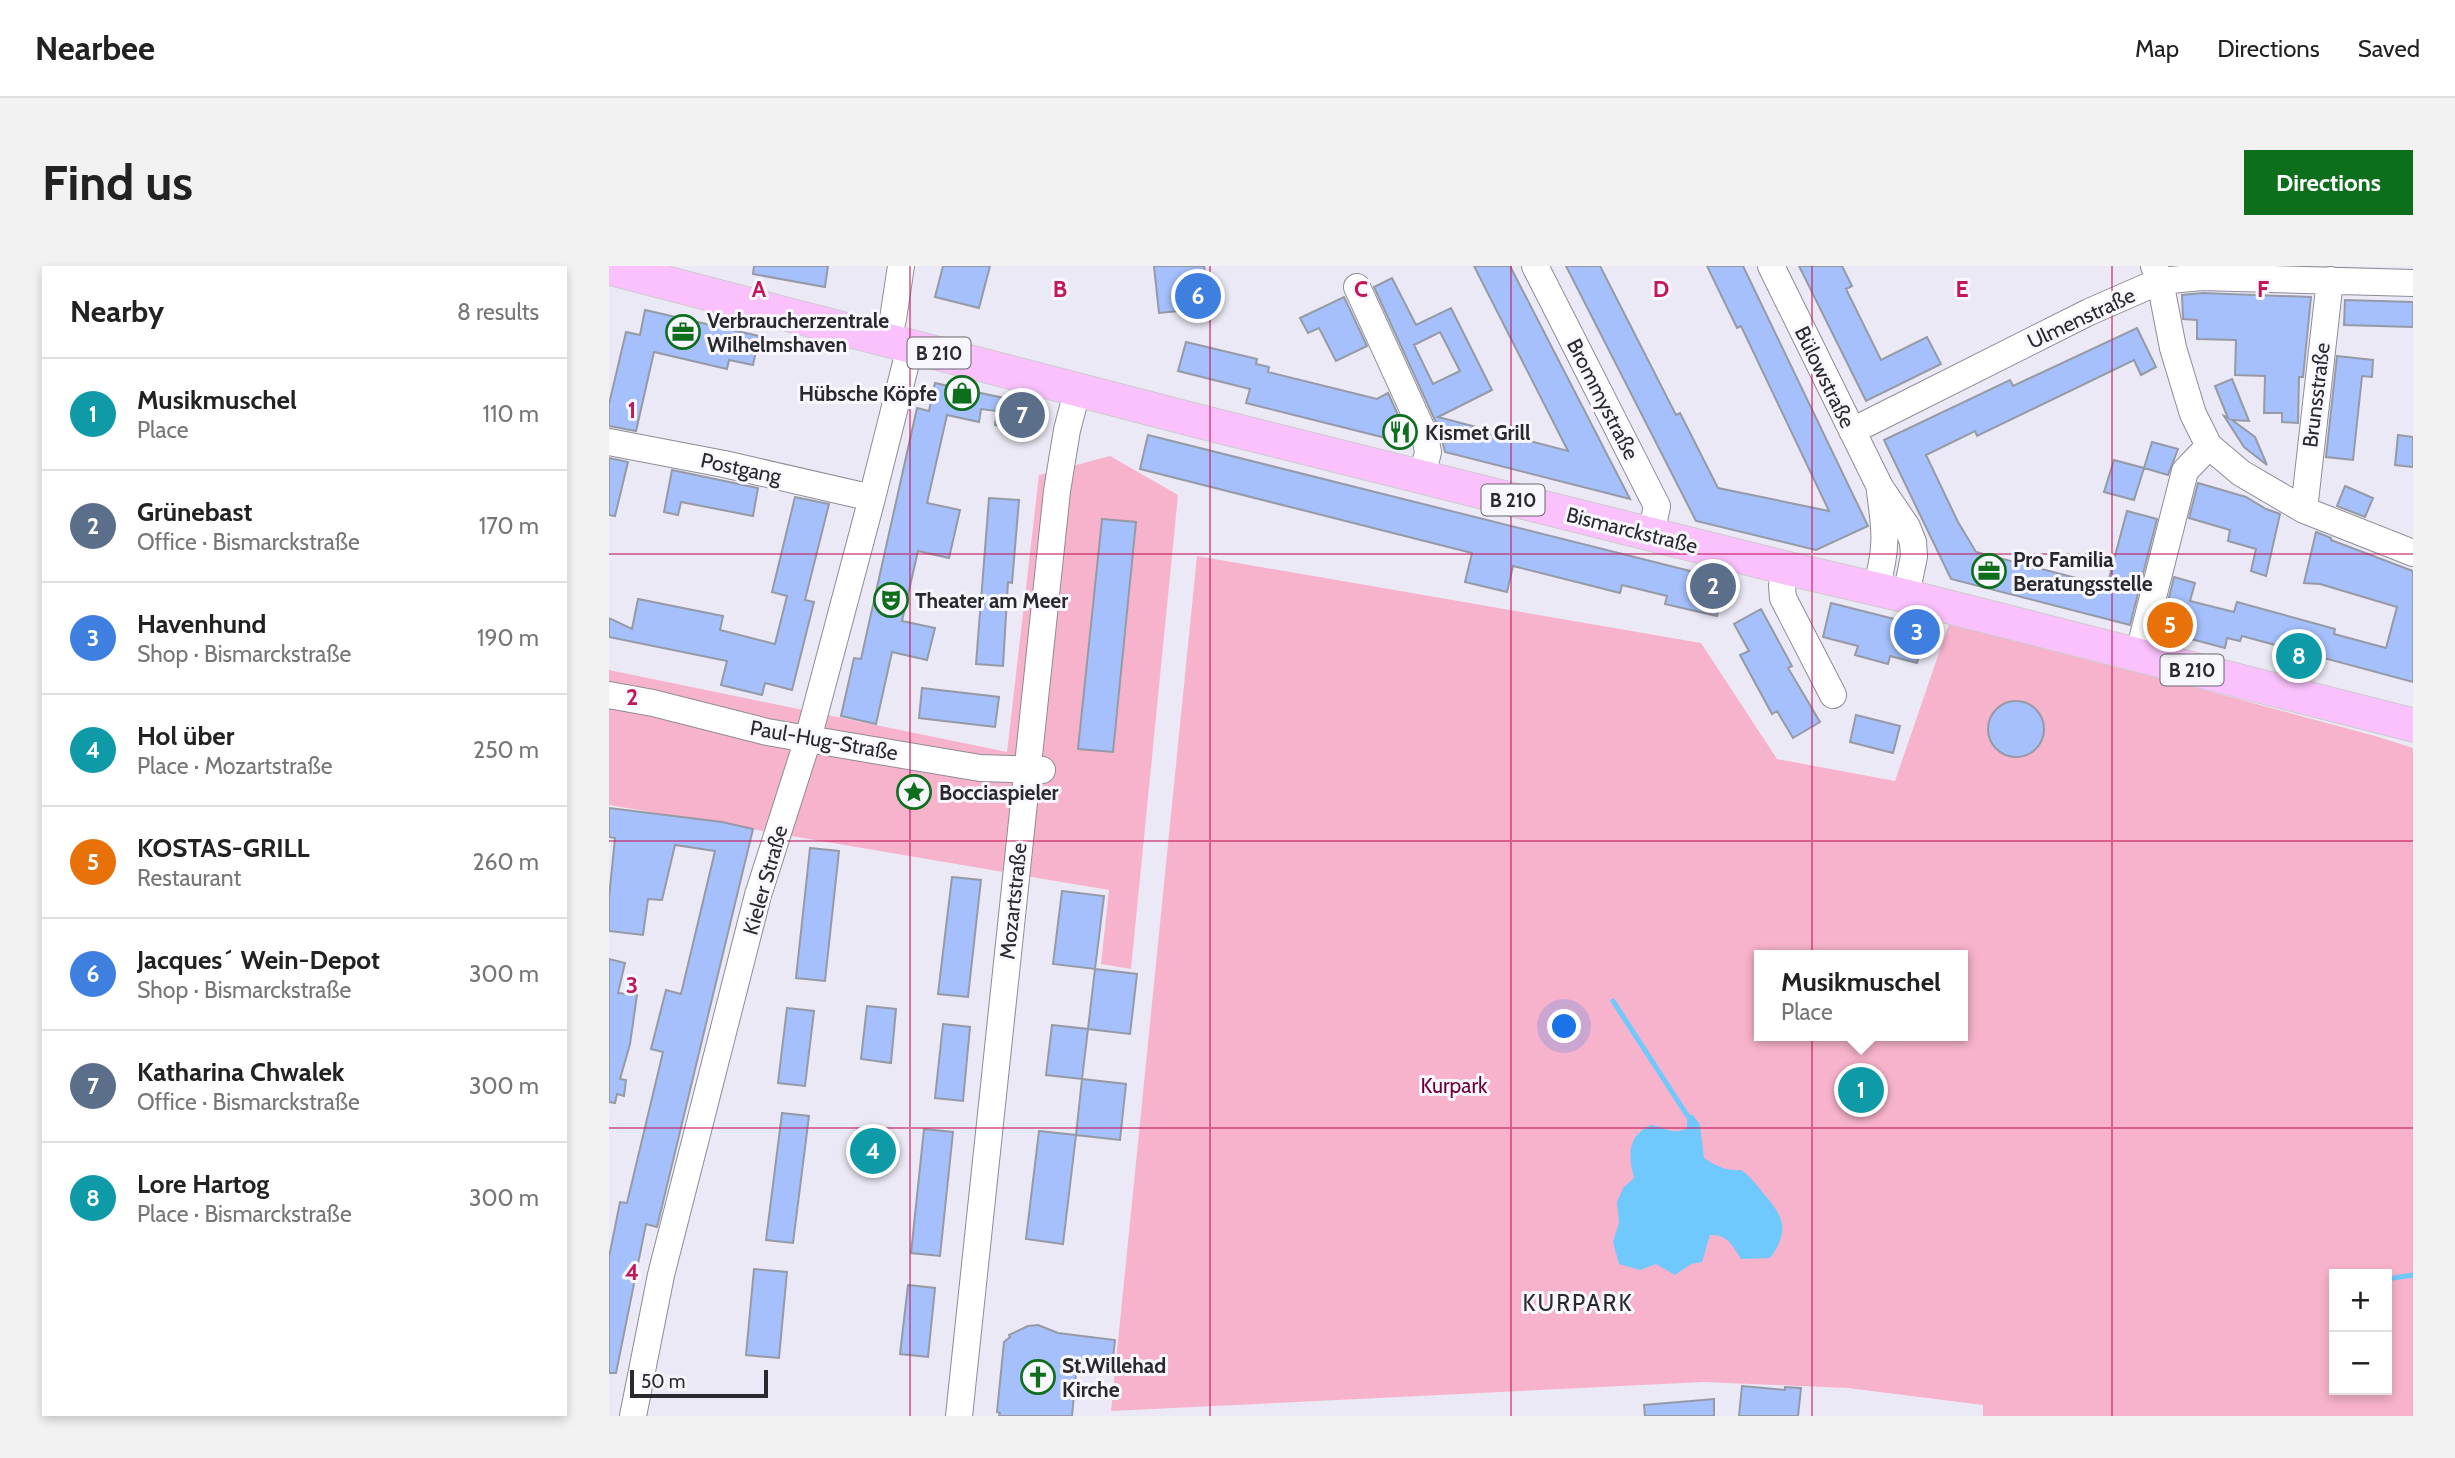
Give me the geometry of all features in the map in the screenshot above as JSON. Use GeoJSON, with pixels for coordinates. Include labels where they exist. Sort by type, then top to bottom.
{"type":"FeatureCollection","features":[{"type":"Feature","properties":{"kind":"main road","name":"Bismarckstraße"},"geometry":{"type":"LineString","coordinates":[[609,268],[1422,477],[2413,725]]}},
{"type":"Feature","properties":{"kind":"street","name":"Kieler Straße"},"geometry":{"type":"LineString","coordinates":[[633,1416],[661,1275],[758,895],[808,739],[872,498],[899,344],[893,319],[901,266]]}},
{"type":"Feature","properties":{"kind":"street","name":"Brommystraße"},"geometry":{"type":"LineString","coordinates":[[1535,266],[1657,506],[1651,534]]}},
{"type":"Feature","properties":{"kind":"street","name":"Bülowstraße"},"geometry":{"type":"LineString","coordinates":[[1770,266],[1880,487],[1891,593]]}},
{"type":"Feature","properties":{"kind":"street","name":"Ulmenstraße"},"geometry":{"type":"LineString","coordinates":[[1852,431],[2089,312],[2157,273],[2202,271],[2413,283]]}},
{"type":"Feature","properties":{"kind":"street"},"geometry":{"type":"LineString","coordinates":[[2157,273],[2173,348],[2193,414],[2209,446],[2241,473],[2304,510],[2413,553]]}},
{"type":"Feature","properties":{"kind":"street","name":"Brunsstraße"},"geometry":{"type":"LineString","coordinates":[[2304,510],[2330,280]]}},
{"type":"Feature","properties":{"kind":"street"},"geometry":{"type":"LineString","coordinates":[[1357,287],[1425,436],[1428,453],[1422,477]]}},
{"type":"Feature","properties":{"kind":"street","name":"Mozartstraße"},"geometry":{"type":"LineString","coordinates":[[959,1416],[1010,920],[1035,769],[1057,491],[1067,430],[1079,388]]}},
{"type":"Feature","properties":{"kind":"street","name":"Postgang"},"geometry":{"type":"LineString","coordinates":[[609,442],[724,464],[872,498]]}},
{"type":"Feature","properties":{"kind":"street"},"geometry":{"type":"LineString","coordinates":[[2138,656],[2185,471],[2209,446]]}},
{"type":"Feature","properties":{"kind":"street"},"geometry":{"type":"LineString","coordinates":[[1786,568],[1782,586],[1783,598],[1833,695]]}},
{"type":"Feature","properties":{"kind":"street","name":"Paul-Hug-Straße"},"geometry":{"type":"LineString","coordinates":[[609,695],[653,703],[767,732],[980,768],[1035,769]]}},
{"type":"Feature","properties":{"kind":"green space"},"geometry":{"type":"Polygon","coordinates":[[[1110,456],[1178,495],[1131,969],[1101,964],[1109,890],[609,805],[609,670],[1007,752],[1039,475],[1110,456]]]}},
{"type":"Feature","properties":{"kind":"green space","name":"Kurpark"},"geometry":{"type":"Polygon","coordinates":[[[1197,556],[1701,643],[1777,759],[1895,781],[1950,621],[2413,748],[2413,1416],[1983,1416],[1983,1405],[1848,1388],[1704,1382],[1111,1411],[1197,556]]]}},
{"type":"Feature","properties":{"kind":"water"},"geometry":{"type":"Polygon","coordinates":[[[1687,1115],[1693,1115],[1700,1125],[1704,1158],[1721,1167],[1741,1170],[1776,1210],[1782,1224],[1782,1232],[1770,1258],[1741,1259],[1725,1239],[1710,1235],[1702,1262],[1691,1264],[1675,1275],[1656,1264],[1640,1270],[1619,1264],[1613,1242],[1619,1223],[1617,1202],[1623,1188],[1634,1178],[1630,1154],[1633,1141],[1643,1129],[1651,1125],[1674,1131],[1687,1128],[1687,1115]]]}},
{"type":"Feature","properties":{"kind":"building"},"geometry":{"type":"Polygon","coordinates":[[[754,266],[828,266],[825,287],[753,274],[754,266]]]}},
{"type":"Feature","properties":{"kind":"building"},"geometry":{"type":"Polygon","coordinates":[[[943,266],[990,266],[979,308],[935,297],[943,266]]]}},
{"type":"Feature","properties":{"kind":"building"},"geometry":{"type":"Polygon","coordinates":[[[1154,266],[1204,266],[1209,308],[1159,313],[1154,266]]]}},
{"type":"Feature","properties":{"kind":"building"},"geometry":{"type":"Polygon","coordinates":[[[1474,266],[1510,266],[1630,499],[1445,452],[1439,429],[1374,287],[1392,278],[1416,325],[1451,308],[1492,390],[1438,417],[1568,451],[1474,266]],[[1440,332],[1414,345],[1433,384],[1460,371],[1440,332]]]}},
{"type":"Feature","properties":{"kind":"building"},"geometry":{"type":"Polygon","coordinates":[[[1566,266],[1600,266],[1676,415],[1680,413],[1718,488],[1829,511],[1741,326],[1737,328],[1707,266],[1743,266],[1868,526],[1816,550],[1696,521],[1566,266]]]}},
{"type":"Feature","properties":{"kind":"building"},"geometry":{"type":"Polygon","coordinates":[[[1799,266],[1842,266],[1852,286],[1846,289],[1881,360],[1927,337],[1941,364],[1866,401],[1799,266]]]}},
{"type":"Feature","properties":{"kind":"building"},"geometry":{"type":"Polygon","coordinates":[[[2203,293],[2311,297],[2303,377],[2299,377],[2298,423],[2282,422],[2282,413],[2264,413],[2265,376],[2235,375],[2236,340],[2197,339],[2197,320],[2183,319],[2182,295],[2203,293]]]}},
{"type":"Feature","properties":{"kind":"building"},"geometry":{"type":"Polygon","coordinates":[[[1344,297],[1367,346],[1336,361],[1319,328],[1308,333],[1300,318],[1344,297]]]}},
{"type":"Feature","properties":{"kind":"building"},"geometry":{"type":"Polygon","coordinates":[[[2345,300],[2413,302],[2413,327],[2344,325],[2345,300]]]}},
{"type":"Feature","properties":{"kind":"building"},"geometry":{"type":"Polygon","coordinates":[[[645,310],[759,336],[753,365],[729,360],[727,369],[654,352],[636,431],[609,426],[609,404],[626,332],[640,335],[645,310]]]}},
{"type":"Feature","properties":{"kind":"building"},"geometry":{"type":"Polygon","coordinates":[[[2137,328],[2156,367],[2141,375],[2134,360],[1977,436],[1975,431],[1926,455],[1958,522],[1976,552],[2107,586],[2127,511],[2157,519],[2130,625],[1951,579],[1884,440],[2010,380],[2013,386],[2137,328]]]}},
{"type":"Feature","properties":{"kind":"building"},"geometry":{"type":"Polygon","coordinates":[[[1186,342],[1257,359],[1256,364],[1269,367],[1268,372],[1377,399],[1388,393],[1407,435],[1402,442],[1246,403],[1250,389],[1178,371],[1186,342]]]}},
{"type":"Feature","properties":{"kind":"building"},"geometry":{"type":"Polygon","coordinates":[[[2337,356],[2373,360],[2372,377],[2362,376],[2353,460],[2326,457],[2337,356]]]}},
{"type":"Feature","properties":{"kind":"building"},"geometry":{"type":"Polygon","coordinates":[[[2232,379],[2249,421],[2232,420],[2255,437],[2267,465],[2244,447],[2224,416],[2228,418],[2215,386],[2232,379]]]}},
{"type":"Feature","properties":{"kind":"building"},"geometry":{"type":"Polygon","coordinates":[[[935,383],[1022,402],[1022,406],[1030,408],[1024,432],[995,425],[997,411],[981,409],[979,422],[947,415],[927,503],[960,510],[949,558],[918,551],[902,621],[935,628],[927,660],[892,652],[876,724],[841,716],[854,658],[861,659],[917,408],[929,411],[935,383]]]}},
{"type":"Feature","properties":{"kind":"building"},"geometry":{"type":"Polygon","coordinates":[[[1148,435],[1726,580],[1717,616],[1665,604],[1667,596],[1622,585],[1620,593],[1513,566],[1507,592],[1465,582],[1472,553],[1140,469],[1148,435]]]}},
{"type":"Feature","properties":{"kind":"building"},"geometry":{"type":"Polygon","coordinates":[[[2398,435],[2413,437],[2413,467],[2395,465],[2398,435]]]}},
{"type":"Feature","properties":{"kind":"building"},"geometry":{"type":"Polygon","coordinates":[[[2152,442],[2178,449],[2168,475],[2144,468],[2152,442]]]}},
{"type":"Feature","properties":{"kind":"building"},"geometry":{"type":"Polygon","coordinates":[[[609,458],[628,462],[615,516],[609,515],[609,458]]]}},
{"type":"Feature","properties":{"kind":"building"},"geometry":{"type":"Polygon","coordinates":[[[2114,460],[2144,468],[2134,500],[2104,492],[2114,460]]]}},
{"type":"Feature","properties":{"kind":"building"},"geometry":{"type":"Polygon","coordinates":[[[672,470],[758,488],[753,516],[681,502],[678,515],[664,512],[672,470]]]}},
{"type":"Feature","properties":{"kind":"building"},"geometry":{"type":"Polygon","coordinates":[[[2198,483],[2246,497],[2280,514],[2266,576],[2251,571],[2256,549],[2228,541],[2230,530],[2189,518],[2198,483]]]}},
{"type":"Feature","properties":{"kind":"building"},"geometry":{"type":"Polygon","coordinates":[[[2345,486],[2373,498],[2365,517],[2337,506],[2345,486]]]}},
{"type":"Feature","properties":{"kind":"building"},"geometry":{"type":"Polygon","coordinates":[[[795,497],[829,504],[805,600],[814,602],[792,690],[765,683],[762,695],[721,685],[727,661],[609,637],[609,618],[632,629],[638,599],[723,616],[720,630],[775,644],[787,596],[772,592],[795,497]]]}},
{"type":"Feature","properties":{"kind":"building"},"geometry":{"type":"Polygon","coordinates":[[[989,498],[1019,500],[1012,583],[1008,582],[1003,666],[976,664],[989,498]]]}},
{"type":"Feature","properties":{"kind":"building"},"geometry":{"type":"Polygon","coordinates":[[[1102,519],[1136,522],[1113,752],[1078,749],[1102,519]]]}},
{"type":"Feature","properties":{"kind":"building"},"geometry":{"type":"Polygon","coordinates":[[[2316,532],[2413,571],[2413,682],[2242,636],[2240,641],[2227,638],[2225,648],[2161,631],[2174,577],[2195,583],[2190,601],[2234,612],[2237,602],[2335,629],[2334,634],[2386,648],[2397,607],[2320,584],[2304,583],[2316,532]]]}},
{"type":"Feature","properties":{"kind":"building"},"geometry":{"type":"Polygon","coordinates":[[[1831,603],[1926,627],[1917,663],[1890,656],[1888,664],[1855,655],[1858,646],[1823,637],[1831,603]]]}},
{"type":"Feature","properties":{"kind":"building"},"geometry":{"type":"Polygon","coordinates":[[[1761,609],[1792,666],[1788,668],[1820,722],[1793,738],[1777,711],[1772,714],[1740,655],[1749,651],[1734,624],[1761,609]]]}},
{"type":"Feature","properties":{"kind":"building"},"geometry":{"type":"Polygon","coordinates":[[[922,688],[999,697],[995,727],[919,718],[922,688]]]}},
{"type":"Feature","properties":{"kind":"building"},"geometry":{"type":"Polygon","coordinates":[[[2016,701],[2027,703],[2036,709],[2042,718],[2042,740],[2036,749],[2027,755],[2016,757],[2005,755],[1996,749],[1990,740],[1988,729],[1990,718],[1996,709],[2005,703],[2016,701]]]}},
{"type":"Feature","properties":{"kind":"building"},"geometry":{"type":"Polygon","coordinates":[[[1856,715],[1900,726],[1893,753],[1850,742],[1856,715]]]}},
{"type":"Feature","properties":{"kind":"building"},"geometry":{"type":"Polygon","coordinates":[[[609,808],[722,822],[753,829],[657,1227],[646,1224],[616,1373],[609,1373],[609,1257],[620,1202],[627,1203],[663,1052],[651,1049],[666,990],[681,994],[715,851],[675,845],[662,900],[648,899],[643,935],[609,931],[609,898],[615,838],[609,837],[609,808]]]}},
{"type":"Feature","properties":{"kind":"building"},"geometry":{"type":"Polygon","coordinates":[[[810,848],[839,851],[825,981],[796,978],[810,848]]]}},
{"type":"Feature","properties":{"kind":"building"},"geometry":{"type":"Polygon","coordinates":[[[952,877],[981,880],[968,997],[938,994],[952,877]]]}},
{"type":"Feature","properties":{"kind":"building"},"geometry":{"type":"Polygon","coordinates":[[[1062,891],[1104,896],[1095,969],[1053,964],[1062,891]]]}},
{"type":"Feature","properties":{"kind":"building"},"geometry":{"type":"Polygon","coordinates":[[[609,959],[625,963],[618,993],[637,995],[630,1044],[620,1079],[626,1080],[624,1096],[617,1094],[615,1103],[609,1102],[609,959]]]}},
{"type":"Feature","properties":{"kind":"building"},"geometry":{"type":"Polygon","coordinates":[[[1095,969],[1137,974],[1130,1034],[1088,1029],[1095,969]]]}},
{"type":"Feature","properties":{"kind":"building"},"geometry":{"type":"Polygon","coordinates":[[[867,1006],[896,1009],[891,1063],[861,1059],[867,1006]]]}},
{"type":"Feature","properties":{"kind":"building"},"geometry":{"type":"Polygon","coordinates":[[[787,1008],[814,1011],[805,1086],[778,1083],[787,1008]]]}},
{"type":"Feature","properties":{"kind":"building"},"geometry":{"type":"Polygon","coordinates":[[[943,1024],[970,1027],[963,1101],[935,1098],[943,1024]]]}},
{"type":"Feature","properties":{"kind":"building"},"geometry":{"type":"Polygon","coordinates":[[[1052,1025],[1088,1029],[1082,1079],[1046,1075],[1052,1025]]]}},
{"type":"Feature","properties":{"kind":"building"},"geometry":{"type":"Polygon","coordinates":[[[1861,1071],[1875,1076],[1880,1090],[1875,1104],[1861,1109],[1847,1104],[1842,1090],[1847,1076],[1861,1071]]]}},
{"type":"Feature","properties":{"kind":"building"},"geometry":{"type":"Polygon","coordinates":[[[1082,1079],[1126,1084],[1120,1140],[1076,1135],[1082,1079]]]}},
{"type":"Feature","properties":{"kind":"building"},"geometry":{"type":"Polygon","coordinates":[[[782,1113],[809,1116],[793,1243],[766,1240],[782,1113]]]}},
{"type":"Feature","properties":{"kind":"building"},"geometry":{"type":"Polygon","coordinates":[[[924,1129],[953,1132],[940,1256],[911,1253],[924,1129]]]}},
{"type":"Feature","properties":{"kind":"building"},"geometry":{"type":"Polygon","coordinates":[[[1039,1131],[1076,1135],[1063,1244],[1026,1239],[1039,1131]]]}},
{"type":"Feature","properties":{"kind":"building"},"geometry":{"type":"Polygon","coordinates":[[[754,1269],[787,1272],[779,1358],[746,1355],[754,1269]]]}},
{"type":"Feature","properties":{"kind":"building"},"geometry":{"type":"Polygon","coordinates":[[[908,1285],[935,1288],[928,1357],[900,1354],[908,1285]]]}},
{"type":"Feature","properties":{"kind":"building","name":"St.Willehad Kirche"},"geometry":{"type":"Polygon","coordinates":[[[1038,1325],[1058,1333],[1115,1340],[1112,1367],[1077,1363],[1072,1416],[999,1416],[1000,1413],[997,1412],[1004,1342],[1009,1335],[1028,1326],[1038,1325]]]}},
{"type":"Feature","properties":{"kind":"building"},"geometry":{"type":"Polygon","coordinates":[[[1742,1386],[1785,1390],[1785,1387],[1801,1388],[1798,1416],[1739,1416],[1742,1386]]]}},
{"type":"Feature","properties":{"kind":"building"},"geometry":{"type":"Polygon","coordinates":[[[1714,1399],[1714,1416],[1645,1416],[1644,1405],[1714,1399]]]}},
{"type":"Feature","properties":{"kind":"waterway"},"geometry":{"type":"LineString","coordinates":[[1613,1001],[1687,1115]]}},
{"type":"Feature","properties":{"kind":"waterway"},"geometry":{"type":"LineString","coordinates":[[2392,1278],[2413,1275]]}},
{"type":"Feature","properties":{"kind":"place","name":"Jacques´ Wein-Depot"},"geometry":{"type":"Point","coordinates":[1198,296]}},
{"type":"Feature","properties":{"kind":"place","name":"Verbraucherzentrale Wilhelmshaven"},"geometry":{"type":"Point","coordinates":[683,332]}},
{"type":"Feature","properties":{"kind":"place","name":"Hübsche Köpfe"},"geometry":{"type":"Point","coordinates":[962,393]}},
{"type":"Feature","properties":{"kind":"place","name":"Katharina Chwalek"},"geometry":{"type":"Point","coordinates":[1022,415]}},
{"type":"Feature","properties":{"kind":"place","name":"Kismet Grill"},"geometry":{"type":"Point","coordinates":[1400,432]}},
{"type":"Feature","properties":{"kind":"place","name":"Pro Familia Beratungsstelle"},"geometry":{"type":"Point","coordinates":[1989,571]}},
{"type":"Feature","properties":{"kind":"place","name":"Grünebast"},"geometry":{"type":"Point","coordinates":[1713,586]}},
{"type":"Feature","properties":{"kind":"place","name":"Theater am Meer"},"geometry":{"type":"Point","coordinates":[891,600]}},
{"type":"Feature","properties":{"kind":"place","name":"KOSTAS-GRILL"},"geometry":{"type":"Point","coordinates":[2170,625]}},
{"type":"Feature","properties":{"kind":"place","name":"Havenhund"},"geometry":{"type":"Point","coordinates":[1917,632]}},
{"type":"Feature","properties":{"kind":"place","name":"Lore Hartog"},"geometry":{"type":"Point","coordinates":[2299,656]}},
{"type":"Feature","properties":{"kind":"place","name":"Bocciaspieler"},"geometry":{"type":"Point","coordinates":[914,792]}},
{"type":"Feature","properties":{"kind":"place","name":"Musikmuschel"},"geometry":{"type":"Point","coordinates":[1861,1090]}},
{"type":"Feature","properties":{"kind":"place","name":"Hol über"},"geometry":{"type":"Point","coordinates":[873,1151]}},
{"type":"Feature","properties":{"kind":"place","name":"St.Willehad Kirche"},"geometry":{"type":"Point","coordinates":[1038,1377]}},
{"type":"Feature","properties":{"kind":"district","name":"KURPARK"},"geometry":{"type":"Point","coordinates":[1578,1303]}}]}
